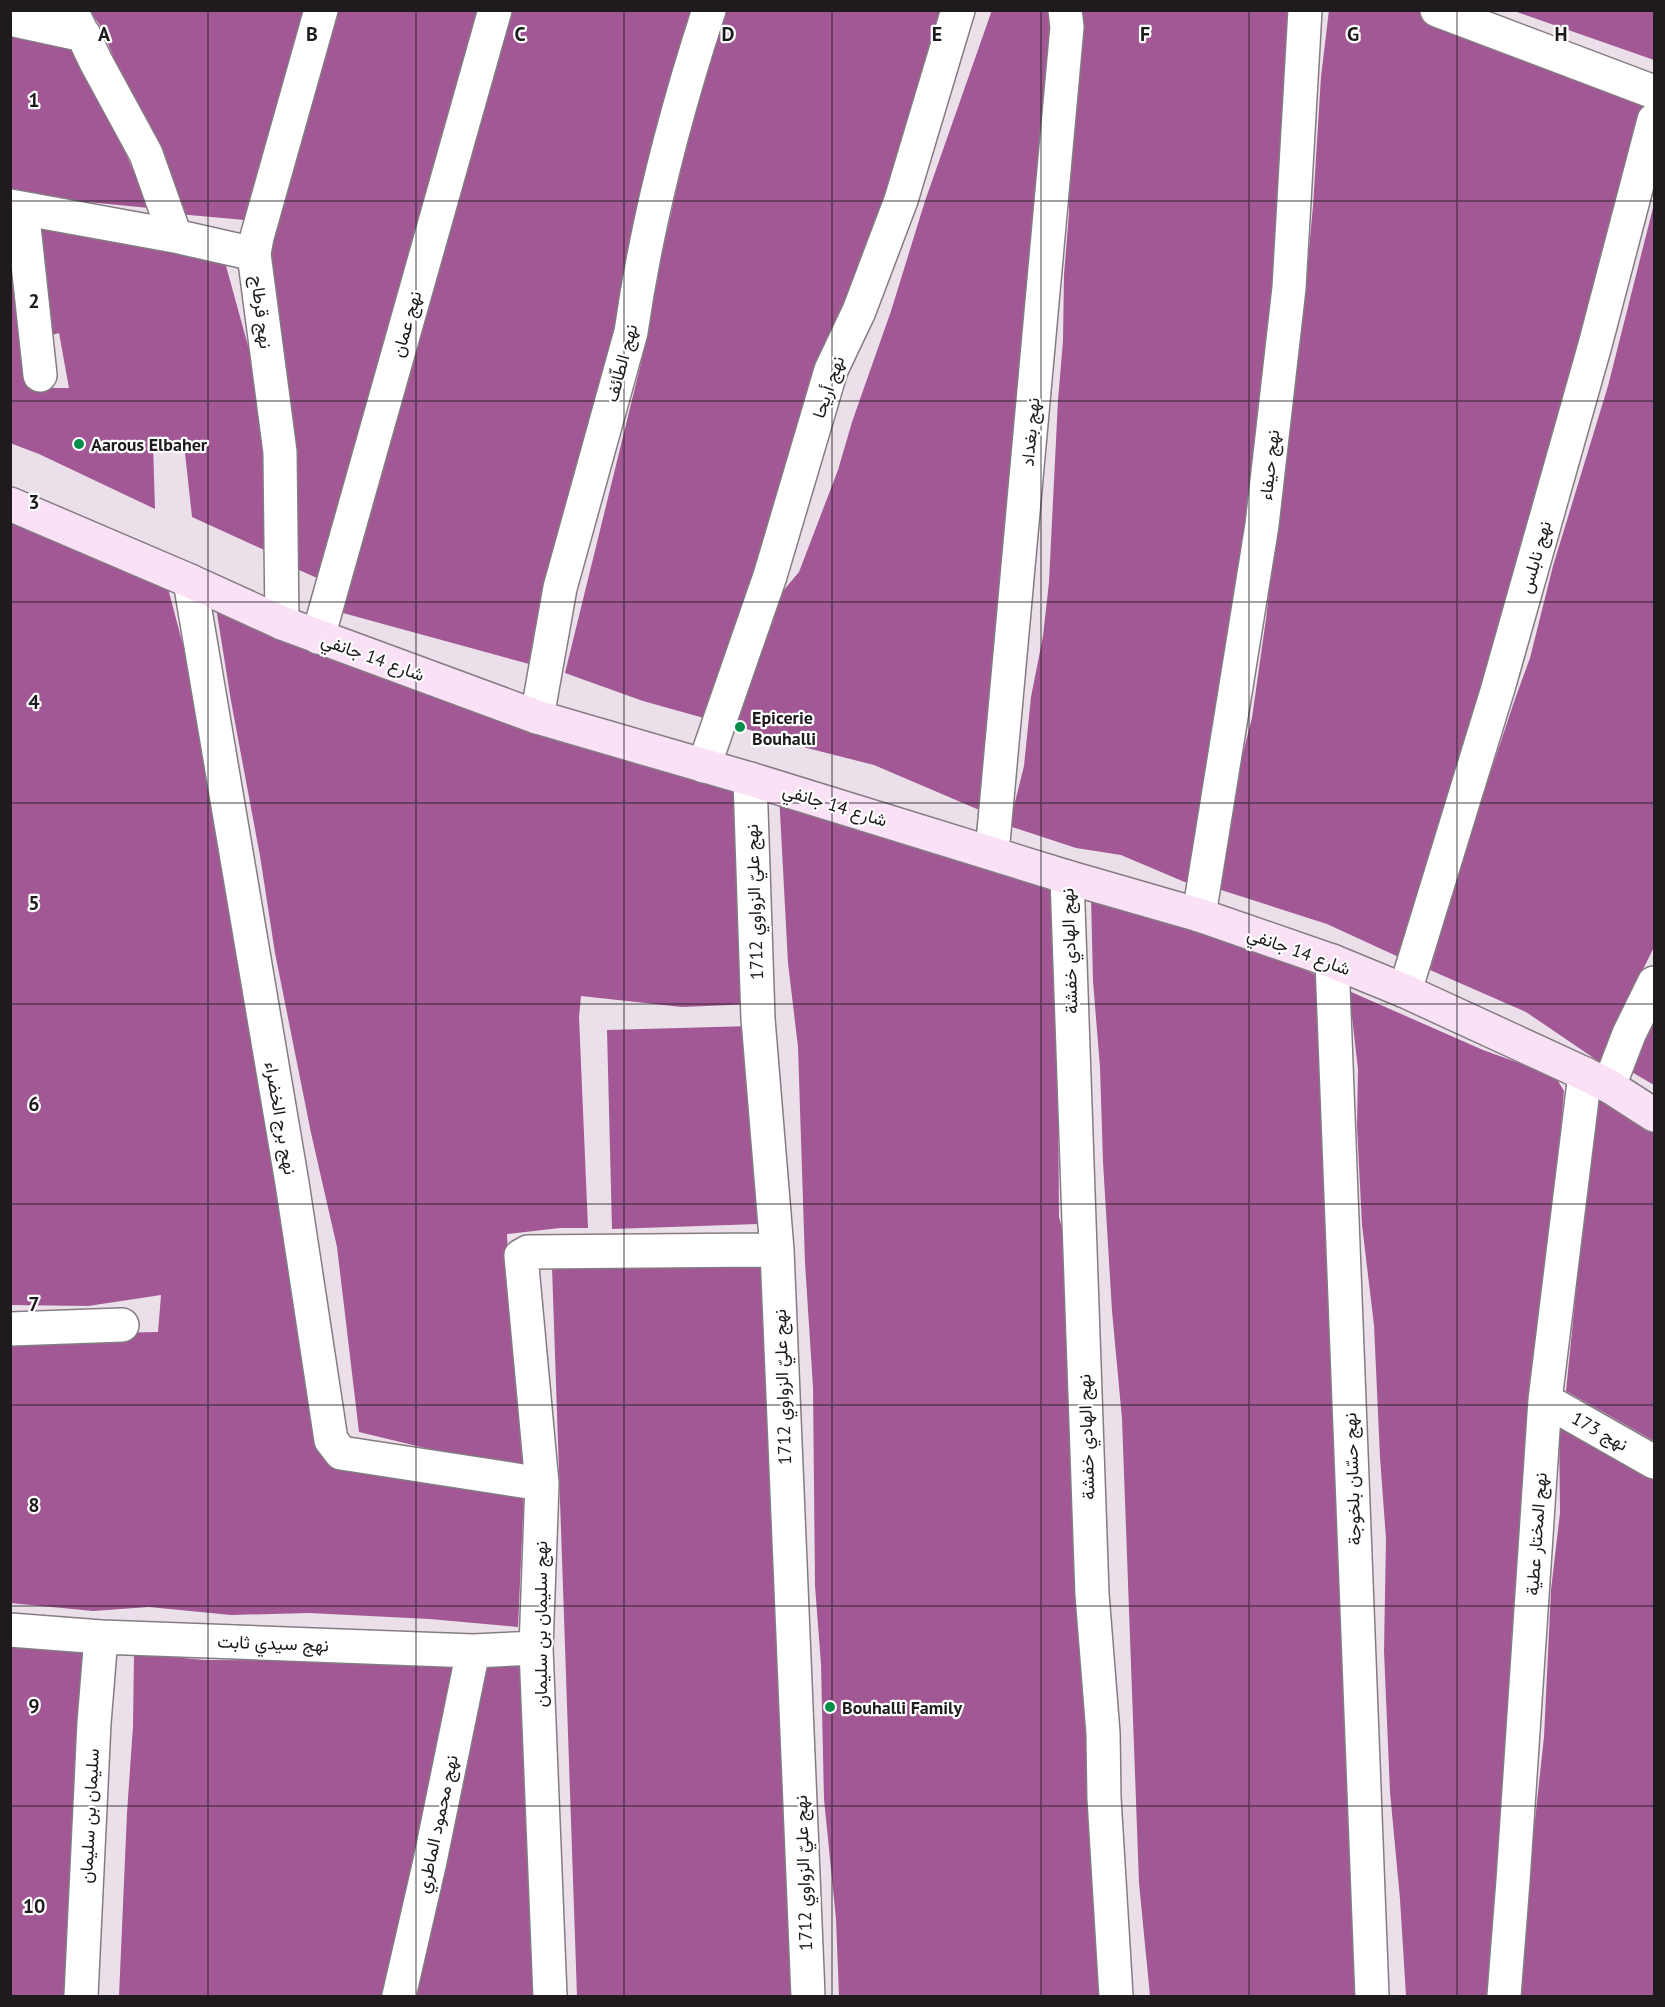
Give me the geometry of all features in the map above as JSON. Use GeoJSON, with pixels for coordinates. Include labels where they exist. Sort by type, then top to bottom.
{"type":"FeatureCollection","features":[{"type":"Feature","properties":{"kind":"street","name":"نهج قرطاج"},"geometry":{"type":"LineString","coordinates":[[282,623],[280,452],[254,254],[321,10]]}},
{"type":"Feature","properties":{"kind":"street","name":"نهج عمان"},"geometry":{"type":"LineString","coordinates":[[318,637],[495,10]]}},
{"type":"Feature","properties":{"kind":"street","name":"نهج الطّائف"},"geometry":{"type":"LineString","coordinates":[[537,717],[560,588],[631,332],[667,148],[683,89],[709,10]]}},
{"type":"Feature","properties":{"kind":"street","name":"نهج أريحا"},"geometry":{"type":"LineString","coordinates":[[704,766],[770,576],[831,370],[858,311],[901,200],[958,10]]}},
{"type":"Feature","properties":{"kind":"street","name":"نهج بغداد"},"geometry":{"type":"LineString","coordinates":[[992,853],[1067,27],[1065,10]]}},
{"type":"Feature","properties":{"kind":"street","name":"نهج حيفاء"},"geometry":{"type":"LineString","coordinates":[[1199,915],[1262,525],[1289,288],[1305,10]]}},
{"type":"Feature","properties":{"kind":"street"},"geometry":{"type":"LineString","coordinates":[[1437,10],[1654,92]]}},
{"type":"Feature","properties":{"kind":"street"},"geometry":{"type":"LineString","coordinates":[[10,19],[77,23],[146,154],[175,236]]}},
{"type":"Feature","properties":{"kind":"street","name":"نهج نابلس"},"geometry":{"type":"LineString","coordinates":[[1405,991],[1502,676],[1592,357],[1654,120]]}},
{"type":"Feature","properties":{"kind":"street"},"geometry":{"type":"LineString","coordinates":[[40,375],[16,207],[175,236],[254,254]]}},
{"type":"Feature","properties":{"kind":"street","name":"شارع 14 جانفي"},"geometry":{"type":"LineString","coordinates":[[10,504],[282,623],[537,717],[1199,915],[1332,962],[1405,991],[1597,1080],[1654,1115]]}},
{"type":"Feature","properties":{"kind":"street","name":"نهج برج الخضراء"},"geometry":{"type":"LineString","coordinates":[[190,581],[292,1183],[331,1440],[341,1453],[542,1484]]}},
{"type":"Feature","properties":{"kind":"street","name":"نهج عليّ الزواوي 1712"},"geometry":{"type":"LineString","coordinates":[[750,779],[758,1018],[777,1250],[808,1996]]}},
{"type":"Feature","properties":{"kind":"street","name":"نهج الهادي خفشة"},"geometry":{"type":"LineString","coordinates":[[1067,876],[1092,1594],[1103,1733],[1116,1996]]}},
{"type":"Feature","properties":{"kind":"street","name":"نهج حسّان بلخوجة"},"geometry":{"type":"LineString","coordinates":[[1332,962],[1372,1996]]}},
{"type":"Feature","properties":{"kind":"street","name":"نهج المختار عطية"},"geometry":{"type":"LineString","coordinates":[[1504,1996],[1514,1881],[1545,1400],[1597,1080],[1629,1034],[1654,983]]}},
{"type":"Feature","properties":{"kind":"street","name":"نهج سليمان بن سليمان"},"geometry":{"type":"LineString","coordinates":[[550,1996],[536,1648],[542,1484],[521,1256],[523,1253],[596,1250],[777,1250]]}},
{"type":"Feature","properties":{"kind":"street"},"geometry":{"type":"LineString","coordinates":[[10,1329],[122,1325]]}},
{"type":"Feature","properties":{"kind":"street","name":"نهج 173"},"geometry":{"type":"LineString","coordinates":[[1545,1400],[1654,1462]]}},
{"type":"Feature","properties":{"kind":"street","name":"نهج سيدي ثابت"},"geometry":{"type":"LineString","coordinates":[[10,1630],[101,1637],[473,1651],[536,1648]]}},
{"type":"Feature","properties":{"kind":"street","name":"سليمان بن سليمان"},"geometry":{"type":"LineString","coordinates":[[81,1996],[94,1723],[101,1637]]}},
{"type":"Feature","properties":{"kind":"street","name":"نهج محمود الماطري"},"geometry":{"type":"LineString","coordinates":[[399,1996],[430,1861],[473,1651]]}},
{"type":"Feature","properties":{"kind":"building"},"geometry":{"type":"Polygon","coordinates":[[[89,10],[311,10],[256,221],[178,214],[101,27],[89,10]]]}},
{"type":"Feature","properties":{"kind":"building"},"geometry":{"type":"Polygon","coordinates":[[[336,10],[483,10],[324,581],[299,570],[283,382],[271,288],[271,255],[280,196],[336,10]]]}},
{"type":"Feature","properties":{"kind":"building"},"geometry":{"type":"Polygon","coordinates":[[[510,10],[701,10],[533,665],[343,613],[510,10]]]}},
{"type":"Feature","properties":{"kind":"building"},"geometry":{"type":"Polygon","coordinates":[[[719,10],[949,10],[711,720],[643,701],[565,673],[642,359],[662,254],[711,36],[719,10]]]}},
{"type":"Feature","properties":{"kind":"building"},"geometry":{"type":"Polygon","coordinates":[[[992,10],[1051,11],[1043,144],[984,812],[874,765],[807,748],[731,724],[761,617],[799,572],[838,470],[925,201],[992,10]]]}},
{"type":"Feature","properties":{"kind":"building"},"geometry":{"type":"Polygon","coordinates":[[[1083,10],[1293,10],[1282,113],[1280,161],[1282,202],[1258,462],[1203,818],[1187,883],[1121,855],[1076,848],[1009,826],[1024,766],[1031,697],[1043,636],[1049,582],[1069,213],[1068,176],[1083,10]]]}},
{"type":"Feature","properties":{"kind":"building"},"geometry":{"type":"Polygon","coordinates":[[[1329,10],[1414,10],[1646,101],[1555,435],[1403,959],[1327,924],[1218,889],[1239,768],[1252,718],[1266,619],[1290,401],[1300,348],[1313,206],[1321,77],[1329,10]]]}},
{"type":"Feature","properties":{"kind":"building"},"geometry":{"type":"Polygon","coordinates":[[[1654,10],[1654,60],[1514,11],[1654,10]]]}},
{"type":"Feature","properties":{"kind":"building"},"geometry":{"type":"Polygon","coordinates":[[[10,29],[73,40],[107,109],[149,208],[10,191],[10,29]]]}},
{"type":"Feature","properties":{"kind":"building"},"geometry":{"type":"Polygon","coordinates":[[[1654,204],[1654,947],[1601,1063],[1526,1012],[1430,970],[1477,813],[1530,658],[1553,566],[1608,386],[1654,204]]]}},
{"type":"Feature","properties":{"kind":"building"},"geometry":{"type":"Polygon","coordinates":[[[10,215],[32,388],[69,388],[59,333],[45,337],[31,218],[223,255],[261,393],[271,553],[192,517],[185,453],[186,441],[153,444],[155,509],[39,454],[10,443],[10,215]]]}},
{"type":"Feature","properties":{"kind":"building"},"geometry":{"type":"Polygon","coordinates":[[[10,514],[165,577],[198,702],[324,1453],[524,1493],[518,1627],[430,1619],[309,1613],[231,1615],[149,1607],[93,1611],[10,1603],[10,1335],[158,1332],[161,1295],[88,1306],[10,1305],[10,514]]]}},
{"type":"Feature","properties":{"kind":"building"},"geometry":{"type":"Polygon","coordinates":[[[215,601],[743,792],[753,1004],[682,1007],[581,996],[579,1017],[588,1228],[560,1228],[507,1234],[509,1281],[529,1473],[359,1432],[337,1247],[311,1133],[275,953],[215,601]]]}},
{"type":"Feature","properties":{"kind":"building"},"geometry":{"type":"Polygon","coordinates":[[[779,794],[1054,882],[1060,950],[1059,1217],[1068,1250],[1113,1996],[839,1996],[836,1919],[824,1799],[821,1664],[815,1586],[813,1387],[805,1263],[798,1047],[788,963],[779,794]]]}},
{"type":"Feature","properties":{"kind":"building"},"geometry":{"type":"Polygon","coordinates":[[[1091,897],[1211,930],[1316,975],[1363,1996],[1150,1996],[1139,1883],[1122,1419],[1112,1311],[1103,1162],[1100,1067],[1093,981],[1091,897]]]}},
{"type":"Feature","properties":{"kind":"building"},"geometry":{"type":"Polygon","coordinates":[[[1349,991],[1483,1050],[1555,1076],[1564,1091],[1523,1535],[1515,1585],[1511,1647],[1511,1710],[1488,1996],[1406,1996],[1390,1792],[1384,1651],[1386,1539],[1374,1325],[1362,1225],[1357,1126],[1358,1069],[1349,991]]]}},
{"type":"Feature","properties":{"kind":"building"},"geometry":{"type":"Polygon","coordinates":[[[1654,1018],[1654,1085],[1630,1071],[1654,1018]]]}},
{"type":"Feature","properties":{"kind":"building"},"geometry":{"type":"Polygon","coordinates":[[[752,1026],[758,1224],[612,1229],[607,1030],[752,1026]]]}},
{"type":"Feature","properties":{"kind":"building"},"geometry":{"type":"Polygon","coordinates":[[[1596,1093],[1654,1132],[1654,1441],[1566,1391],[1596,1093]]]}},
{"type":"Feature","properties":{"kind":"building"},"geometry":{"type":"Polygon","coordinates":[[[773,1258],[797,1996],[577,1996],[552,1267],[773,1258]]]}},
{"type":"Feature","properties":{"kind":"building"},"geometry":{"type":"Polygon","coordinates":[[[1559,1422],[1654,1480],[1654,1996],[1516,1996],[1544,1737],[1551,1590],[1560,1513],[1559,1422]]]}},
{"type":"Feature","properties":{"kind":"building"},"geometry":{"type":"Polygon","coordinates":[[[10,1646],[93,1650],[72,1996],[10,1996],[10,1646]]]}},
{"type":"Feature","properties":{"kind":"building"},"geometry":{"type":"Polygon","coordinates":[[[134,1653],[204,1660],[457,1661],[426,1810],[382,1996],[119,1996],[133,1726],[134,1653]]]}},
{"type":"Feature","properties":{"kind":"building"},"geometry":{"type":"Polygon","coordinates":[[[481,1662],[522,1667],[542,1996],[416,1996],[481,1662]]]}},
{"type":"Feature","properties":{"kind":"place","name":"Aarous Elbaher"},"geometry":{"type":"Point","coordinates":[79,444]}},
{"type":"Feature","properties":{"kind":"place","name":"Epicerie Bouhalli"},"geometry":{"type":"Point","coordinates":[740,727]}},
{"type":"Feature","properties":{"kind":"place","name":"Bouhalli Family"},"geometry":{"type":"Point","coordinates":[830,1707]}}]}
